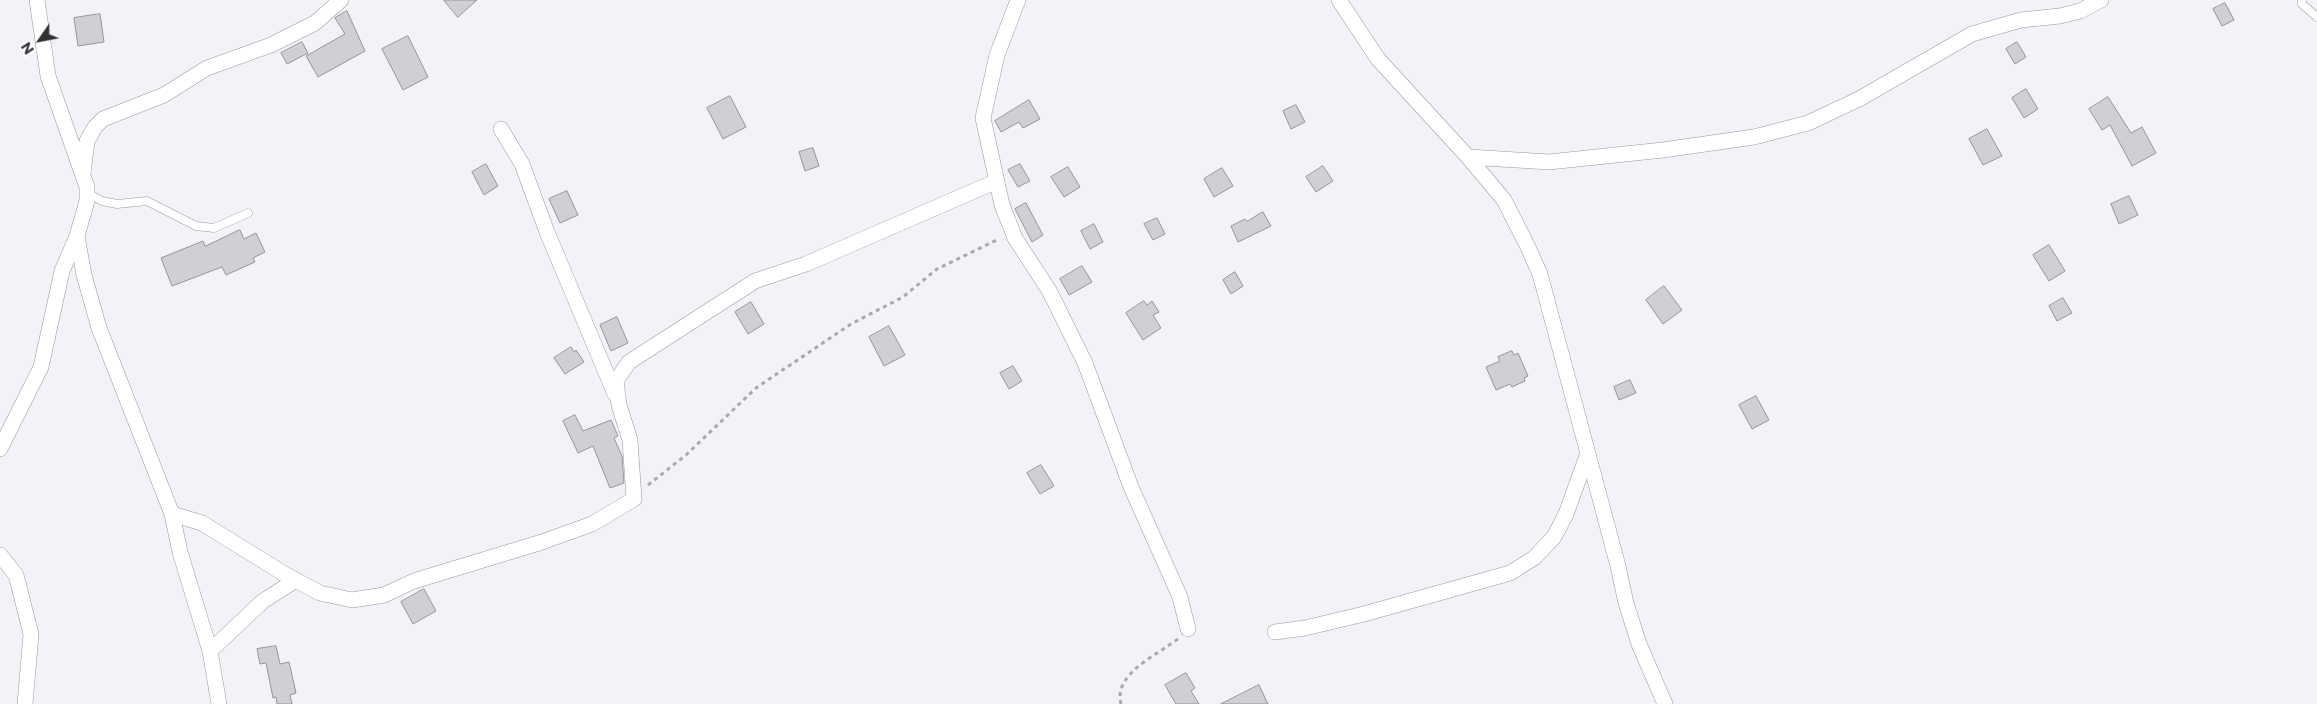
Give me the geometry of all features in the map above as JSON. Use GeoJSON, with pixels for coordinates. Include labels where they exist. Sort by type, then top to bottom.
{"type":"FeatureCollection","features":[{"type":"Feature","properties":{"kind":"street"},"geometry":{"type":"LineString","coordinates":[[0,449],[41,367],[62,271],[77,236],[88,201],[82,176],[48,76],[37,0]]}},
{"type":"Feature","properties":{"kind":"street"},"geometry":{"type":"LineString","coordinates":[[82,176],[86,142],[95,127],[104,119],[164,95],[207,68],[280,41],[315,23],[342,0]]}},
{"type":"Feature","properties":{"kind":"street"},"geometry":{"type":"LineString","coordinates":[[1018,0],[998,55],[983,118],[1002,205],[1012,231],[1050,292],[1085,363],[1130,486],[1180,597],[1188,629]]}},
{"type":"Feature","properties":{"kind":"street"},"geometry":{"type":"LineString","coordinates":[[1339,0],[1378,59],[1468,157],[1504,200],[1527,245],[1540,274],[1639,644],[1665,704]]}},
{"type":"Feature","properties":{"kind":"street"},"geometry":{"type":"LineString","coordinates":[[1468,157],[1549,162],[1663,150],[1754,137],[1808,123],[1859,99],[1972,34],[2020,20],[2073,13],[2101,0]]}},
{"type":"Feature","properties":{"kind":"street"},"geometry":{"type":"LineString","coordinates":[[172,514],[202,523],[320,593],[352,600],[384,595],[414,581],[542,542],[592,524],[634,499],[630,440],[619,405],[547,232],[522,164],[501,129]]}},
{"type":"Feature","properties":{"kind":"street"},"geometry":{"type":"LineString","coordinates":[[619,405],[616,381],[629,362],[755,281],[806,264],[997,181]]}},
{"type":"Feature","properties":{"kind":"street"},"geometry":{"type":"LineString","coordinates":[[77,236],[84,276],[99,328],[172,514],[180,552],[210,651],[219,704]]}},
{"type":"Feature","properties":{"kind":"street"},"geometry":{"type":"LineString","coordinates":[[1274,632],[1305,628],[1364,614],[1510,573],[1534,558],[1554,537],[1566,514],[1588,453]]}},
{"type":"Feature","properties":{"kind":"street"},"geometry":{"type":"LineString","coordinates":[[0,555],[16,575],[31,634],[25,704]]}},
{"type":"Feature","properties":{"kind":"street"},"geometry":{"type":"LineString","coordinates":[[210,651],[263,600],[296,580]]}},
{"type":"Feature","properties":{"kind":"lane"},"geometry":{"type":"LineString","coordinates":[[2302,0],[2302,4],[2317,17]]}},
{"type":"Feature","properties":{"kind":"lane"},"geometry":{"type":"LineString","coordinates":[[87,193],[102,201],[117,204],[147,201],[196,226],[214,228],[248,214]]}},
{"type":"Feature","properties":{"kind":"path"},"geometry":{"type":"LineString","coordinates":[[634,499],[658,475],[686,455],[756,388],[850,324],[903,297],[937,269],[1012,231]]}},
{"type":"Feature","properties":{"kind":"path"},"geometry":{"type":"LineString","coordinates":[[1121,704],[1119,695],[1123,680],[1188,629]]}},
{"type":"Feature","properties":{"kind":"building"},"geometry":{"type":"Polygon","coordinates":[[[444,0],[477,0],[458,17],[444,0]]]}},
{"type":"Feature","properties":{"kind":"building"},"geometry":{"type":"Polygon","coordinates":[[[2225,3],[2234,20],[2222,26],[2213,9],[2225,3]]]}},
{"type":"Feature","properties":{"kind":"building"},"geometry":{"type":"Polygon","coordinates":[[[347,11],[365,51],[318,77],[306,56],[345,34],[335,18],[347,11]]]}},
{"type":"Feature","properties":{"kind":"building"},"geometry":{"type":"Polygon","coordinates":[[[100,14],[104,42],[78,46],[74,18],[100,14]]]}},
{"type":"Feature","properties":{"kind":"building"},"geometry":{"type":"Polygon","coordinates":[[[408,36],[428,77],[403,90],[382,49],[408,36]]]}},
{"type":"Feature","properties":{"kind":"building"},"geometry":{"type":"Polygon","coordinates":[[[302,42],[308,53],[287,64],[281,53],[302,42]]]}},
{"type":"Feature","properties":{"kind":"building"},"geometry":{"type":"Polygon","coordinates":[[[2017,42],[2026,57],[2015,64],[2006,49],[2017,42]]]}},
{"type":"Feature","properties":{"kind":"building"},"geometry":{"type":"Polygon","coordinates":[[[2026,89],[2038,109],[2024,118],[2012,98],[2026,89]]]}},
{"type":"Feature","properties":{"kind":"building"},"geometry":{"type":"Polygon","coordinates":[[[730,96],[746,127],[723,139],[707,108],[730,96]]]}},
{"type":"Feature","properties":{"kind":"building"},"geometry":{"type":"Polygon","coordinates":[[[2108,97],[2131,133],[2142,127],[2156,153],[2132,166],[2110,125],[2102,130],[2089,109],[2108,97]]]}},
{"type":"Feature","properties":{"kind":"building"},"geometry":{"type":"Polygon","coordinates":[[[1029,100],[1040,119],[1023,128],[1019,122],[1001,132],[995,121],[1029,100]]]}},
{"type":"Feature","properties":{"kind":"building"},"geometry":{"type":"Polygon","coordinates":[[[1296,105],[1305,122],[1291,129],[1283,111],[1296,105]]]}},
{"type":"Feature","properties":{"kind":"building"},"geometry":{"type":"Polygon","coordinates":[[[1987,129],[2002,156],[1983,165],[1969,139],[1987,129]]]}},
{"type":"Feature","properties":{"kind":"building"},"geometry":{"type":"Polygon","coordinates":[[[813,148],[819,166],[805,171],[799,152],[813,148]]]}},
{"type":"Feature","properties":{"kind":"building"},"geometry":{"type":"Polygon","coordinates":[[[486,164],[498,186],[484,195],[472,172],[486,164]]]}},
{"type":"Feature","properties":{"kind":"building"},"geometry":{"type":"Polygon","coordinates":[[[1020,164],[1030,181],[1018,187],[1008,170],[1020,164]]]}},
{"type":"Feature","properties":{"kind":"building"},"geometry":{"type":"Polygon","coordinates":[[[1323,166],[1333,181],[1316,192],[1306,177],[1323,166]]]}},
{"type":"Feature","properties":{"kind":"building"},"geometry":{"type":"Polygon","coordinates":[[[1068,167],[1080,187],[1064,197],[1051,177],[1068,167]]]}},
{"type":"Feature","properties":{"kind":"building"},"geometry":{"type":"Polygon","coordinates":[[[1222,168],[1233,186],[1214,197],[1204,179],[1222,168]]]}},
{"type":"Feature","properties":{"kind":"building"},"geometry":{"type":"Polygon","coordinates":[[[567,191],[578,215],[560,223],[549,199],[567,191]]]}},
{"type":"Feature","properties":{"kind":"building"},"geometry":{"type":"Polygon","coordinates":[[[2129,196],[2138,215],[2119,224],[2111,204],[2129,196]]]}},
{"type":"Feature","properties":{"kind":"building"},"geometry":{"type":"Polygon","coordinates":[[[1026,203],[1043,235],[1032,242],[1015,209],[1026,203]]]}},
{"type":"Feature","properties":{"kind":"building"},"geometry":{"type":"Polygon","coordinates":[[[1263,212],[1271,226],[1238,242],[1231,226],[1245,219],[1247,221],[1263,212]]]}},
{"type":"Feature","properties":{"kind":"building"},"geometry":{"type":"Polygon","coordinates":[[[1157,218],[1165,234],[1153,240],[1144,224],[1157,218]]]}},
{"type":"Feature","properties":{"kind":"building"},"geometry":{"type":"Polygon","coordinates":[[[1094,224],[1103,242],[1090,249],[1081,231],[1094,224]]]}},
{"type":"Feature","properties":{"kind":"building"},"geometry":{"type":"Polygon","coordinates":[[[240,230],[244,239],[256,233],[265,252],[253,258],[255,262],[226,275],[222,267],[172,286],[161,258],[203,241],[205,246],[240,230]]]}},
{"type":"Feature","properties":{"kind":"building"},"geometry":{"type":"Polygon","coordinates":[[[2049,245],[2065,271],[2049,281],[2033,255],[2049,245]]]}},
{"type":"Feature","properties":{"kind":"building"},"geometry":{"type":"Polygon","coordinates":[[[1082,266],[1092,282],[1069,295],[1060,279],[1082,266]]]}},
{"type":"Feature","properties":{"kind":"building"},"geometry":{"type":"Polygon","coordinates":[[[1235,272],[1243,286],[1231,294],[1223,280],[1235,272]]]}},
{"type":"Feature","properties":{"kind":"building"},"geometry":{"type":"Polygon","coordinates":[[[1664,286],[1682,310],[1663,324],[1646,300],[1664,286]]]}},
{"type":"Feature","properties":{"kind":"building"},"geometry":{"type":"Polygon","coordinates":[[[2063,298],[2072,313],[2057,321],[2049,306],[2063,298]]]}},
{"type":"Feature","properties":{"kind":"building"},"geometry":{"type":"Polygon","coordinates":[[[1144,301],[1147,305],[1152,301],[1159,312],[1153,315],[1161,328],[1143,340],[1126,313],[1144,301]]]}},
{"type":"Feature","properties":{"kind":"building"},"geometry":{"type":"Polygon","coordinates":[[[751,302],[764,324],[748,334],[735,312],[751,302]]]}},
{"type":"Feature","properties":{"kind":"building"},"geometry":{"type":"Polygon","coordinates":[[[617,317],[628,343],[611,351],[600,325],[617,317]]]}},
{"type":"Feature","properties":{"kind":"building"},"geometry":{"type":"Polygon","coordinates":[[[889,326],[905,355],[884,366],[869,337],[889,326]]]}},
{"type":"Feature","properties":{"kind":"building"},"geometry":{"type":"Polygon","coordinates":[[[571,347],[574,352],[576,350],[584,362],[565,374],[554,358],[571,347]]]}},
{"type":"Feature","properties":{"kind":"building"},"geometry":{"type":"Polygon","coordinates":[[[1512,351],[1514,355],[1518,353],[1528,376],[1524,378],[1525,381],[1512,387],[1510,384],[1496,390],[1486,367],[1500,361],[1498,357],[1512,351]]]}},
{"type":"Feature","properties":{"kind":"building"},"geometry":{"type":"Polygon","coordinates":[[[1013,366],[1022,381],[1009,389],[1000,373],[1013,366]]]}},
{"type":"Feature","properties":{"kind":"building"},"geometry":{"type":"Polygon","coordinates":[[[1630,380],[1636,393],[1619,400],[1614,387],[1630,380]]]}},
{"type":"Feature","properties":{"kind":"building"},"geometry":{"type":"Polygon","coordinates":[[[1756,396],[1769,420],[1752,429],[1739,405],[1756,396]]]}},
{"type":"Feature","properties":{"kind":"building"},"geometry":{"type":"Polygon","coordinates":[[[575,415],[583,431],[611,420],[618,436],[614,438],[622,456],[624,483],[610,488],[593,446],[578,453],[563,421],[575,415]]]}},
{"type":"Feature","properties":{"kind":"building"},"geometry":{"type":"Polygon","coordinates":[[[1041,465],[1054,486],[1040,494],[1027,473],[1041,465]]]}},
{"type":"Feature","properties":{"kind":"building"},"geometry":{"type":"Polygon","coordinates":[[[424,589],[436,611],[413,624],[401,602],[424,589]]]}},
{"type":"Feature","properties":{"kind":"building"},"geometry":{"type":"Polygon","coordinates":[[[276,646],[280,664],[289,662],[296,693],[290,695],[292,704],[277,704],[276,697],[273,698],[266,663],[260,664],[257,649],[276,646]]]}},
{"type":"Feature","properties":{"kind":"building"},"geometry":{"type":"Polygon","coordinates":[[[1186,673],[1195,688],[1191,691],[1199,704],[1176,704],[1165,685],[1186,673]]]}},
{"type":"Feature","properties":{"kind":"building"},"geometry":{"type":"Polygon","coordinates":[[[1259,685],[1268,704],[1221,704],[1259,685]]]}}]}
